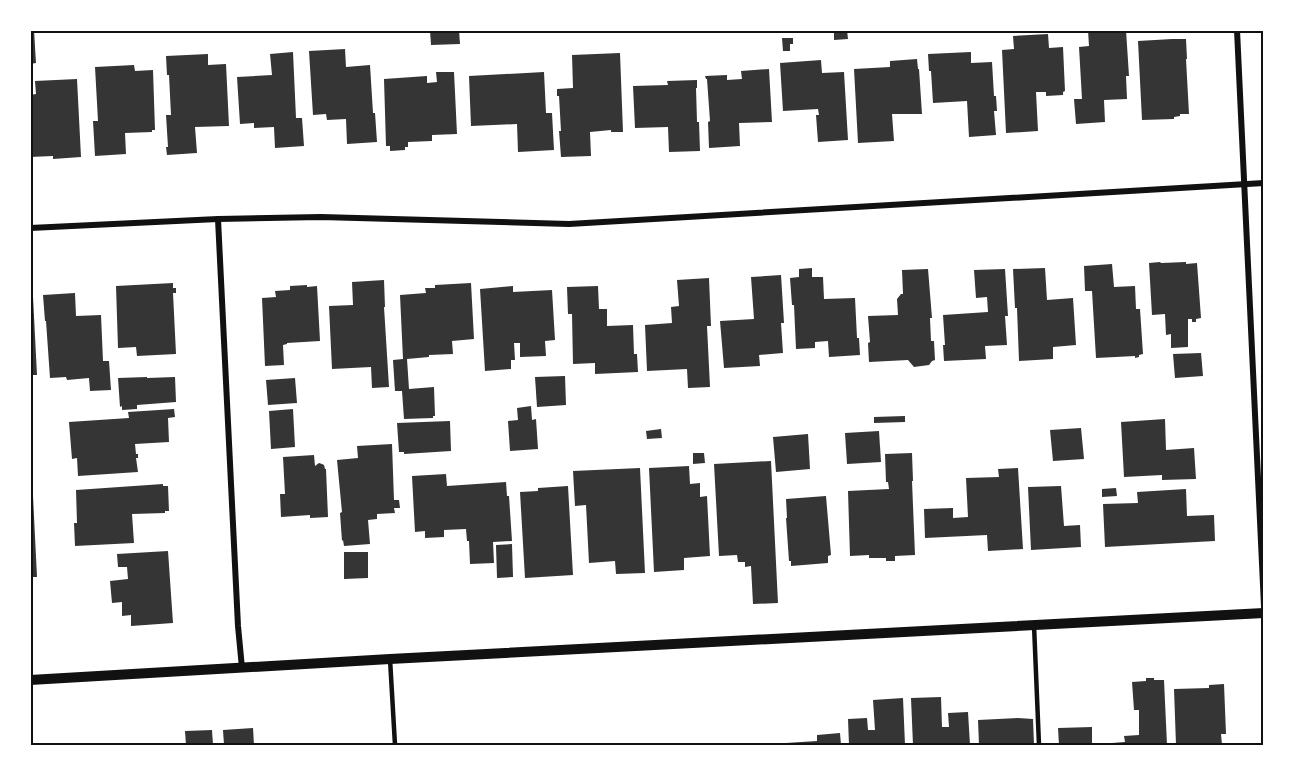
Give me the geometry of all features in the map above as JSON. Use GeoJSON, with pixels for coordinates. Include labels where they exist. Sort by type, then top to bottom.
{"type":"FeatureCollection","features":[{"type":"Feature","properties":{"kind":"street"},"geometry":{"type":"LineString","coordinates":[[1237,30],[1264,606]]}},
{"type":"Feature","properties":{"kind":"street"},"geometry":{"type":"LineString","coordinates":[[30,228],[218,219],[321,217],[569,224],[1264,183]]}},
{"type":"Feature","properties":{"kind":"street"},"geometry":{"type":"LineString","coordinates":[[218,219],[242,668]]}},
{"type":"Feature","properties":{"kind":"street"},"geometry":{"type":"LineString","coordinates":[[30,680],[1264,613]]}},
{"type":"Feature","properties":{"kind":"lane"},"geometry":{"type":"LineString","coordinates":[[1034,625],[1039,745]]}},
{"type":"Feature","properties":{"kind":"lane"},"geometry":{"type":"LineString","coordinates":[[390,659],[395,745]]}},
{"type":"Feature","properties":{"kind":"building"},"geometry":{"type":"Polygon","coordinates":[[[30,30],[34,30],[36,63],[30,64],[30,30]]]}},
{"type":"Feature","properties":{"kind":"building"},"geometry":{"type":"Polygon","coordinates":[[[430,30],[459,30],[460,44],[431,45],[430,30]]]}},
{"type":"Feature","properties":{"kind":"building"},"geometry":{"type":"Polygon","coordinates":[[[834,30],[847,30],[848,39],[834,40],[834,30]]]}},
{"type":"Feature","properties":{"kind":"building"},"geometry":{"type":"Polygon","coordinates":[[[1088,30],[1126,30],[1129,76],[1126,76],[1127,99],[1104,100],[1105,122],[1076,124],[1074,99],[1082,99],[1079,47],[1089,46],[1088,30]]]}},
{"type":"Feature","properties":{"kind":"building"},"geometry":{"type":"Polygon","coordinates":[[[1048,34],[1049,48],[1063,47],[1065,91],[1063,95],[1046,96],[1046,92],[1036,92],[1038,131],[1006,133],[1002,50],[1014,49],[1013,36],[1048,34]]]}},
{"type":"Feature","properties":{"kind":"building"},"geometry":{"type":"Polygon","coordinates":[[[782,38],[793,38],[790,51],[783,51],[782,38]]]}},
{"type":"Feature","properties":{"kind":"building"},"geometry":{"type":"Polygon","coordinates":[[[1186,39],[1189,114],[1180,114],[1174,119],[1142,120],[1138,41],[1186,39]]]}},
{"type":"Feature","properties":{"kind":"building"},"geometry":{"type":"Polygon","coordinates":[[[345,49],[346,67],[370,65],[377,142],[347,144],[346,119],[327,120],[326,114],[313,115],[309,51],[345,49]]]}},
{"type":"Feature","properties":{"kind":"building"},"geometry":{"type":"Polygon","coordinates":[[[293,52],[296,118],[302,118],[304,146],[275,148],[274,127],[254,128],[254,123],[240,124],[237,77],[272,75],[270,54],[293,52]]]}},
{"type":"Feature","properties":{"kind":"building"},"geometry":{"type":"Polygon","coordinates":[[[971,52],[971,63],[992,62],[997,111],[994,111],[996,135],[969,137],[967,101],[933,103],[928,54],[971,52]]]}},
{"type":"Feature","properties":{"kind":"building"},"geometry":{"type":"Polygon","coordinates":[[[620,53],[623,132],[611,132],[611,130],[590,132],[591,156],[561,157],[557,89],[573,88],[572,55],[620,53]]]}},
{"type":"Feature","properties":{"kind":"building"},"geometry":{"type":"Polygon","coordinates":[[[208,54],[208,65],[226,64],[229,126],[195,127],[197,153],[167,155],[166,115],[171,115],[166,56],[208,54]]]}},
{"type":"Feature","properties":{"kind":"building"},"geometry":{"type":"Polygon","coordinates":[[[917,59],[922,114],[892,114],[894,141],[858,143],[854,69],[890,67],[890,61],[917,59]]]}},
{"type":"Feature","properties":{"kind":"building"},"geometry":{"type":"Polygon","coordinates":[[[821,60],[822,73],[844,72],[848,140],[818,142],[816,115],[819,115],[818,109],[783,111],[780,63],[821,60]]]}},
{"type":"Feature","properties":{"kind":"building"},"geometry":{"type":"Polygon","coordinates":[[[134,65],[135,71],[153,70],[155,130],[125,133],[126,154],[95,156],[93,121],[98,121],[95,67],[134,65]]]}},
{"type":"Feature","properties":{"kind":"building"},"geometry":{"type":"Polygon","coordinates":[[[769,69],[772,122],[739,123],[740,146],[709,148],[708,122],[710,121],[705,76],[727,75],[727,80],[742,79],[741,71],[769,69]]]}},
{"type":"Feature","properties":{"kind":"building"},"geometry":{"type":"Polygon","coordinates":[[[436,72],[454,72],[457,134],[432,135],[432,141],[408,142],[405,150],[390,151],[390,146],[386,146],[384,79],[427,76],[427,83],[437,82],[436,72]]]}},
{"type":"Feature","properties":{"kind":"building"},"geometry":{"type":"Polygon","coordinates":[[[544,72],[546,113],[552,113],[554,150],[518,152],[517,124],[471,126],[469,76],[544,72]]]}},
{"type":"Feature","properties":{"kind":"building"},"geometry":{"type":"Polygon","coordinates":[[[77,79],[81,157],[53,159],[53,156],[30,157],[30,95],[36,94],[35,81],[77,79]]]}},
{"type":"Feature","properties":{"kind":"building"},"geometry":{"type":"Polygon","coordinates":[[[697,80],[700,151],[669,152],[668,127],[635,128],[633,86],[668,85],[667,81],[697,80]]]}},
{"type":"Feature","properties":{"kind":"building"},"geometry":{"type":"Polygon","coordinates":[[[1149,263],[1197,263],[1201,318],[1196,319],[1196,322],[1188,319],[1188,347],[1171,348],[1171,334],[1166,335],[1165,314],[1152,315],[1149,263]]]}},
{"type":"Feature","properties":{"kind":"building"},"geometry":{"type":"Polygon","coordinates":[[[1112,264],[1114,287],[1135,286],[1136,309],[1140,309],[1143,354],[1139,357],[1096,358],[1092,291],[1085,291],[1084,266],[1112,264]]]}},
{"type":"Feature","properties":{"kind":"building"},"geometry":{"type":"Polygon","coordinates":[[[812,268],[812,277],[823,277],[824,299],[855,298],[860,355],[829,357],[828,341],[815,342],[815,348],[796,349],[790,278],[799,277],[799,269],[812,268]]]}},
{"type":"Feature","properties":{"kind":"building"},"geometry":{"type":"Polygon","coordinates":[[[1045,268],[1047,300],[1073,298],[1076,345],[1053,347],[1053,359],[1019,361],[1013,269],[1045,268]]]}},
{"type":"Feature","properties":{"kind":"building"},"geometry":{"type":"Polygon","coordinates":[[[928,269],[932,318],[930,318],[931,341],[934,341],[935,360],[929,365],[914,367],[908,360],[869,362],[868,316],[898,315],[897,299],[903,294],[902,270],[928,269]]]}},
{"type":"Feature","properties":{"kind":"building"},"geometry":{"type":"Polygon","coordinates":[[[1005,269],[1007,345],[985,346],[986,359],[944,361],[943,315],[988,312],[987,297],[976,298],[974,270],[1005,269]]]}},
{"type":"Feature","properties":{"kind":"building"},"geometry":{"type":"Polygon","coordinates":[[[781,275],[783,353],[759,355],[760,366],[724,368],[720,321],[754,319],[751,277],[781,275]]]}},
{"type":"Feature","properties":{"kind":"building"},"geometry":{"type":"Polygon","coordinates":[[[709,278],[711,326],[707,326],[710,387],[688,388],[687,369],[647,371],[645,325],[672,323],[671,307],[679,306],[677,280],[709,278]]]}},
{"type":"Feature","properties":{"kind":"building"},"geometry":{"type":"Polygon","coordinates":[[[384,280],[389,387],[372,388],[371,367],[332,369],[329,306],[353,305],[352,282],[384,280]]]}},
{"type":"Feature","properties":{"kind":"building"},"geometry":{"type":"Polygon","coordinates":[[[173,283],[173,288],[176,288],[176,293],[173,293],[176,354],[137,356],[136,347],[118,348],[116,286],[173,283]]]}},
{"type":"Feature","properties":{"kind":"building"},"geometry":{"type":"Polygon","coordinates":[[[471,283],[474,339],[452,341],[453,354],[407,359],[409,389],[434,387],[435,416],[404,419],[402,391],[395,391],[393,360],[403,359],[400,295],[426,293],[425,288],[435,288],[435,285],[471,283]]]}},
{"type":"Feature","properties":{"kind":"building"},"geometry":{"type":"Polygon","coordinates":[[[307,285],[307,287],[317,286],[320,341],[287,343],[283,345],[284,365],[265,366],[262,298],[276,297],[275,291],[290,290],[290,286],[307,285]]]}},
{"type":"Feature","properties":{"kind":"building"},"geometry":{"type":"Polygon","coordinates":[[[513,286],[513,292],[552,290],[555,340],[545,341],[546,356],[520,357],[520,343],[514,343],[515,360],[511,360],[511,369],[485,371],[480,289],[513,286]]]}},
{"type":"Feature","properties":{"kind":"building"},"geometry":{"type":"Polygon","coordinates":[[[598,286],[599,309],[607,309],[607,326],[633,325],[634,354],[637,354],[638,372],[595,374],[595,363],[573,364],[572,314],[568,314],[567,287],[598,286]]]}},
{"type":"Feature","properties":{"kind":"building"},"geometry":{"type":"Polygon","coordinates":[[[75,293],[76,316],[101,315],[103,361],[109,361],[111,390],[90,391],[89,378],[67,380],[66,377],[50,378],[43,295],[75,293]]]}},
{"type":"Feature","properties":{"kind":"building"},"geometry":{"type":"Polygon","coordinates":[[[30,297],[33,297],[37,375],[30,375],[30,297]]]}},
{"type":"Feature","properties":{"kind":"building"},"geometry":{"type":"Polygon","coordinates":[[[1201,353],[1203,376],[1175,378],[1173,354],[1201,353]]]}},
{"type":"Feature","properties":{"kind":"building"},"geometry":{"type":"Polygon","coordinates":[[[565,376],[566,405],[537,407],[535,377],[565,376]]]}},
{"type":"Feature","properties":{"kind":"building"},"geometry":{"type":"Polygon","coordinates":[[[175,377],[176,402],[137,405],[137,409],[122,410],[118,378],[175,377]]]}},
{"type":"Feature","properties":{"kind":"building"},"geometry":{"type":"Polygon","coordinates":[[[295,378],[297,403],[268,405],[266,380],[295,378]]]}},
{"type":"Feature","properties":{"kind":"building"},"geometry":{"type":"Polygon","coordinates":[[[531,406],[532,420],[536,419],[538,449],[510,451],[508,421],[518,420],[517,408],[531,406]]]}},
{"type":"Feature","properties":{"kind":"building"},"geometry":{"type":"Polygon","coordinates":[[[174,409],[175,417],[168,418],[169,442],[135,444],[136,454],[138,454],[136,458],[138,472],[78,476],[77,458],[72,459],[69,422],[129,418],[128,412],[174,409]]]}},
{"type":"Feature","properties":{"kind":"building"},"geometry":{"type":"Polygon","coordinates":[[[293,409],[295,447],[271,449],[269,411],[293,409]]]}},
{"type":"Feature","properties":{"kind":"building"},"geometry":{"type":"Polygon","coordinates":[[[905,416],[905,422],[874,423],[874,417],[905,416]]]}},
{"type":"Feature","properties":{"kind":"building"},"geometry":{"type":"Polygon","coordinates":[[[1165,419],[1166,450],[1194,448],[1196,479],[1162,480],[1162,475],[1124,477],[1121,422],[1165,419]]]}},
{"type":"Feature","properties":{"kind":"building"},"geometry":{"type":"Polygon","coordinates":[[[450,421],[451,451],[404,454],[404,452],[399,452],[397,423],[450,421]]]}},
{"type":"Feature","properties":{"kind":"building"},"geometry":{"type":"Polygon","coordinates":[[[1081,428],[1084,459],[1053,461],[1050,430],[1081,428]]]}},
{"type":"Feature","properties":{"kind":"building"},"geometry":{"type":"Polygon","coordinates":[[[661,429],[662,438],[647,439],[646,431],[661,429]]]}},
{"type":"Feature","properties":{"kind":"building"},"geometry":{"type":"Polygon","coordinates":[[[879,431],[881,462],[847,464],[845,433],[879,431]]]}},
{"type":"Feature","properties":{"kind":"building"},"geometry":{"type":"Polygon","coordinates":[[[808,434],[810,469],[776,472],[773,437],[808,434]]]}},
{"type":"Feature","properties":{"kind":"building"},"geometry":{"type":"Polygon","coordinates":[[[392,444],[394,500],[399,500],[400,508],[394,508],[395,513],[377,514],[377,519],[368,520],[370,544],[344,546],[337,460],[358,458],[357,446],[392,444]]]}},
{"type":"Feature","properties":{"kind":"building"},"geometry":{"type":"Polygon","coordinates":[[[693,453],[704,453],[705,463],[693,464],[693,453]]]}},
{"type":"Feature","properties":{"kind":"building"},"geometry":{"type":"Polygon","coordinates":[[[912,453],[915,555],[895,556],[895,561],[886,561],[886,558],[869,558],[869,555],[850,556],[848,491],[889,489],[888,482],[886,482],[885,454],[912,453]]]}},
{"type":"Feature","properties":{"kind":"building"},"geometry":{"type":"Polygon","coordinates":[[[314,455],[315,466],[319,463],[326,469],[328,517],[310,518],[310,515],[281,517],[280,494],[285,494],[283,457],[314,455]]]}},
{"type":"Feature","properties":{"kind":"building"},"geometry":{"type":"Polygon","coordinates":[[[771,461],[778,603],[753,604],[751,566],[745,567],[745,562],[738,562],[737,555],[719,556],[714,464],[771,461]]]}},
{"type":"Feature","properties":{"kind":"building"},"geometry":{"type":"Polygon","coordinates":[[[689,466],[690,484],[700,483],[700,497],[707,496],[710,556],[684,558],[684,570],[654,572],[649,468],[689,466]]]}},
{"type":"Feature","properties":{"kind":"building"},"geometry":{"type":"Polygon","coordinates":[[[640,468],[645,573],[616,574],[615,561],[589,563],[586,505],[575,506],[573,471],[640,468]]]}},
{"type":"Feature","properties":{"kind":"building"},"geometry":{"type":"Polygon","coordinates":[[[1018,468],[1023,549],[988,551],[987,535],[925,538],[924,509],[953,508],[953,518],[968,517],[966,478],[999,477],[998,469],[1018,468]]]}},
{"type":"Feature","properties":{"kind":"building"},"geometry":{"type":"Polygon","coordinates":[[[446,474],[447,486],[506,482],[512,541],[493,542],[494,563],[470,564],[466,529],[444,530],[444,537],[425,538],[425,531],[415,532],[412,476],[446,474]]]}},
{"type":"Feature","properties":{"kind":"building"},"geometry":{"type":"Polygon","coordinates":[[[163,484],[163,486],[168,486],[169,511],[132,514],[134,543],[75,546],[76,490],[163,484]]]}},
{"type":"Feature","properties":{"kind":"building"},"geometry":{"type":"Polygon","coordinates":[[[568,486],[573,575],[525,578],[520,492],[568,486]]]}},
{"type":"Feature","properties":{"kind":"building"},"geometry":{"type":"Polygon","coordinates":[[[1061,486],[1064,526],[1080,525],[1081,547],[1031,550],[1028,487],[1061,486]]]}},
{"type":"Feature","properties":{"kind":"building"},"geometry":{"type":"Polygon","coordinates":[[[1116,488],[1117,496],[1102,497],[1102,489],[1116,488]]]}},
{"type":"Feature","properties":{"kind":"building"},"geometry":{"type":"Polygon","coordinates":[[[1186,489],[1187,516],[1214,515],[1215,541],[1105,547],[1103,504],[1138,503],[1137,492],[1186,489]]]}},
{"type":"Feature","properties":{"kind":"building"},"geometry":{"type":"Polygon","coordinates":[[[30,496],[33,496],[37,577],[30,577],[30,496]]]}},
{"type":"Feature","properties":{"kind":"building"},"geometry":{"type":"Polygon","coordinates":[[[826,496],[831,555],[828,556],[828,563],[791,566],[786,499],[826,496]]]}},
{"type":"Feature","properties":{"kind":"building"},"geometry":{"type":"Polygon","coordinates":[[[512,544],[513,577],[497,578],[496,545],[512,544]]]}},
{"type":"Feature","properties":{"kind":"building"},"geometry":{"type":"Polygon","coordinates":[[[168,551],[173,623],[131,626],[131,615],[122,616],[122,602],[112,603],[110,581],[128,579],[127,567],[118,567],[117,554],[168,551]]]}},
{"type":"Feature","properties":{"kind":"building"},"geometry":{"type":"Polygon","coordinates":[[[344,552],[368,552],[368,578],[344,579],[344,552]]]}},
{"type":"Feature","properties":{"kind":"building"},"geometry":{"type":"Polygon","coordinates":[[[1146,678],[1164,680],[1167,745],[1112,745],[1112,743],[1125,742],[1124,736],[1139,735],[1139,710],[1134,710],[1132,682],[1146,681],[1146,678]]]}},
{"type":"Feature","properties":{"kind":"building"},"geometry":{"type":"Polygon","coordinates":[[[1224,684],[1226,734],[1221,734],[1222,745],[1176,745],[1174,689],[1209,688],[1209,685],[1224,684]]]}},
{"type":"Feature","properties":{"kind":"building"},"geometry":{"type":"Polygon","coordinates":[[[941,697],[942,727],[949,727],[948,713],[968,712],[970,745],[913,745],[911,698],[941,697]]]}},
{"type":"Feature","properties":{"kind":"building"},"geometry":{"type":"Polygon","coordinates":[[[903,698],[905,745],[849,745],[848,719],[867,718],[868,730],[875,730],[873,700],[903,698]]]}},
{"type":"Feature","properties":{"kind":"building"},"geometry":{"type":"Polygon","coordinates":[[[1033,719],[1034,745],[979,745],[978,720],[1033,719]]]}},
{"type":"Feature","properties":{"kind":"building"},"geometry":{"type":"Polygon","coordinates":[[[1092,727],[1092,745],[1059,745],[1058,728],[1092,727]]]}},
{"type":"Feature","properties":{"kind":"building"},"geometry":{"type":"Polygon","coordinates":[[[253,728],[254,745],[224,745],[223,730],[253,728]]]}},
{"type":"Feature","properties":{"kind":"building"},"geometry":{"type":"Polygon","coordinates":[[[212,730],[213,745],[186,745],[185,731],[212,730]]]}},
{"type":"Feature","properties":{"kind":"building"},"geometry":{"type":"Polygon","coordinates":[[[840,733],[841,745],[786,745],[786,743],[817,741],[817,735],[840,733]]]}}]}
